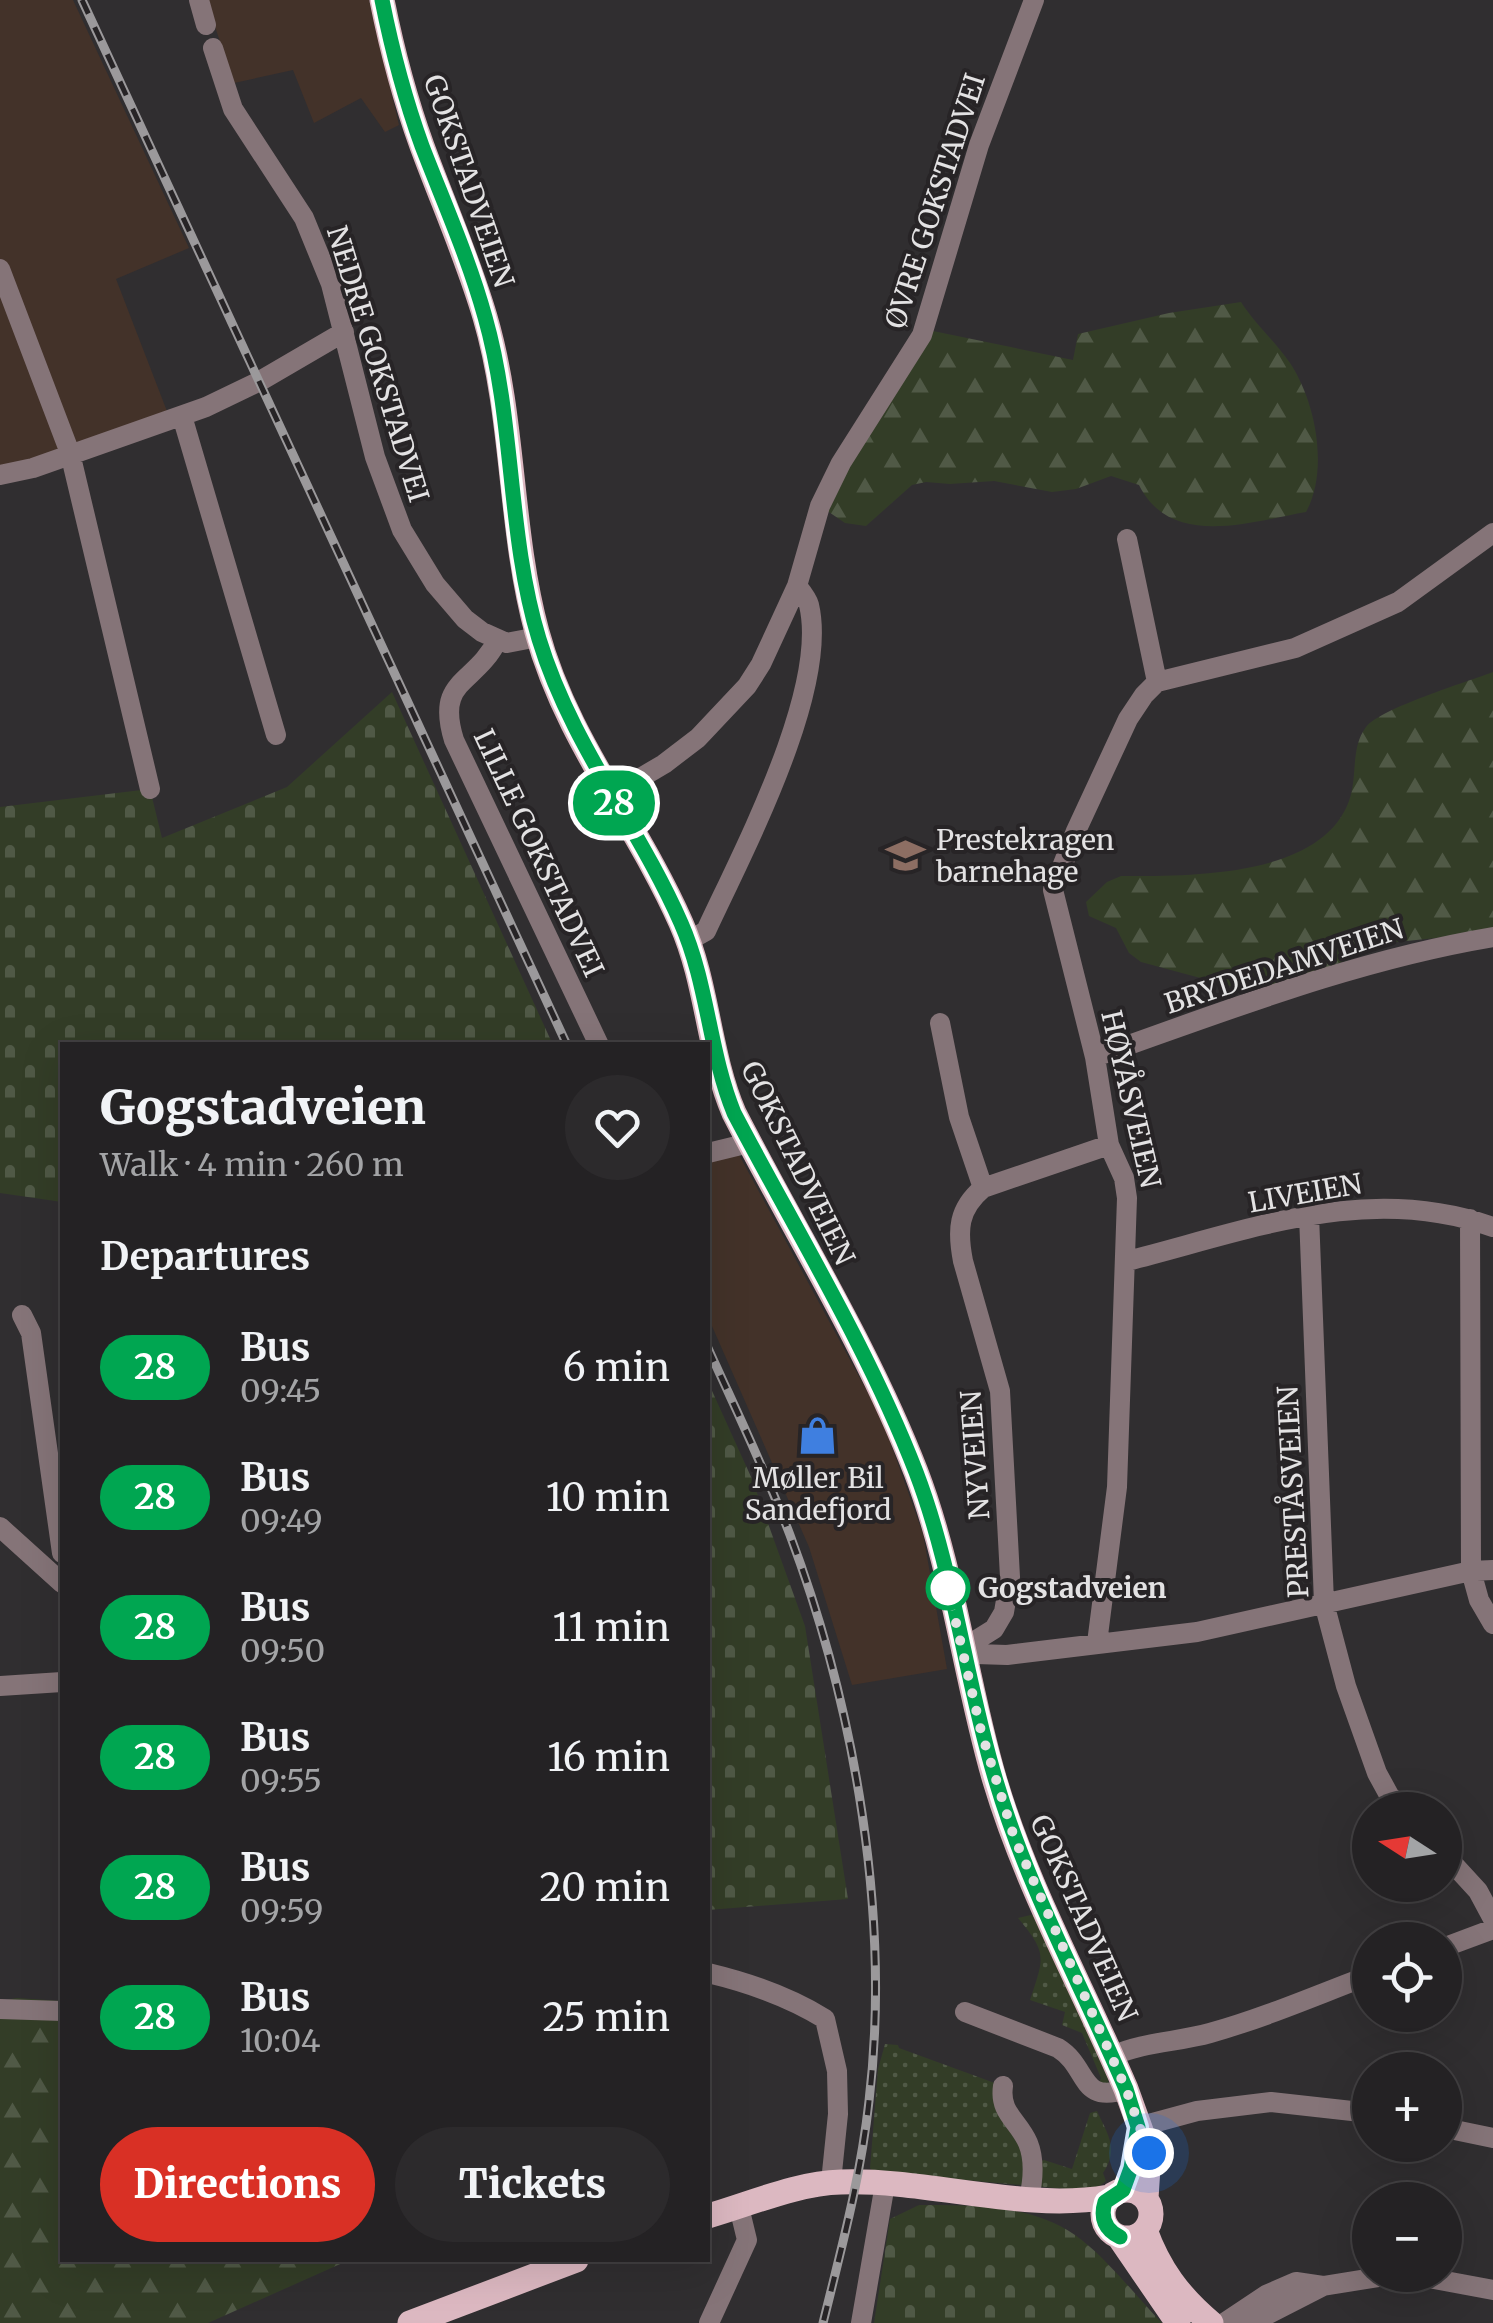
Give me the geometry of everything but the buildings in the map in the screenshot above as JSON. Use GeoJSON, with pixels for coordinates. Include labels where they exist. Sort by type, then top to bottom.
{"type":"FeatureCollection","features":[{"type":"Feature","properties":{"kind":"main road","name":"GOKSTADVEIEN"},"geometry":{"type":"LineString","coordinates":[[384,0],[391,46],[421,143],[486,319],[500,393],[524,579],[538,637],[565,710],[664,887],[688,941],[717,1070],[749,1143],[900,1433],[930,1517],[986,1749],[1014,1837],[1126,2089],[1138,2127],[1126,2195],[1102,2216],[1114,2233]]}},
{"type":"Feature","properties":{"kind":"main road"},"geometry":{"type":"LineString","coordinates":[[710,2215],[831,2182],[1028,2199],[1087,2200],[1126,2195]]}},
{"type":"Feature","properties":{"kind":"main road","name":"GOKSTADVEIEN"},"geometry":{"type":"LineString","coordinates":[[1126,2195],[1151,2214],[1145,2230]]}},
{"type":"Feature","properties":{"kind":"main road"},"geometry":{"type":"LineString","coordinates":[[1028,2199],[1114,2233],[1134,2237],[1145,2230],[1168,2280],[1211,2323]]}},
{"type":"Feature","properties":{"kind":"main road"},"geometry":{"type":"LineString","coordinates":[[1114,2233],[1178,2323]]}},
{"type":"Feature","properties":{"kind":"main road"},"geometry":{"type":"LineString","coordinates":[[410,2323],[571,2262]]}},
{"type":"Feature","properties":{"kind":"street"},"geometry":{"type":"LineString","coordinates":[[200,0],[206,25]]}},
{"type":"Feature","properties":{"kind":"street","name":"ØVRE GOKSTADVEI"},"geometry":{"type":"LineString","coordinates":[[610,796],[698,738],[747,686],[779,630],[797,586],[820,506],[841,464],[922,335],[978,144],[1034,0]]}},
{"type":"Feature","properties":{"kind":"street","name":"NEDRE GOKSTADVEI"},"geometry":{"type":"LineString","coordinates":[[213,48],[238,119],[304,218],[331,284],[375,457],[402,530],[448,601],[466,620],[498,640]]}},
{"type":"Feature","properties":{"kind":"street"},"geometry":{"type":"LineString","coordinates":[[0,269],[70,453],[150,790]]}},
{"type":"Feature","properties":{"kind":"street"},"geometry":{"type":"LineString","coordinates":[[0,475],[33,468],[182,416],[260,381],[344,332]]}},
{"type":"Feature","properties":{"kind":"street"},"geometry":{"type":"LineString","coordinates":[[182,416],[276,735]]}},
{"type":"Feature","properties":{"kind":"street"},"geometry":{"type":"LineString","coordinates":[[1127,539],[1158,682],[1262,658],[1398,602],[1493,533]]}},
{"type":"Feature","properties":{"kind":"street"},"geometry":{"type":"LineString","coordinates":[[688,941],[706,932],[791,737],[808,682],[808,603],[797,586]]}},
{"type":"Feature","properties":{"kind":"street"},"geometry":{"type":"LineString","coordinates":[[498,640],[538,637]]}},
{"type":"Feature","properties":{"kind":"street","name":"LILLE GOKSTADVEI"},"geometry":{"type":"LineString","coordinates":[[498,640],[448,700],[448,721],[598,1042]]}},
{"type":"Feature","properties":{"kind":"street","name":"HØYÅSVEIEN"},"geometry":{"type":"LineString","coordinates":[[1097,1643],[1117,1487],[1127,1198],[1124,1178],[1109,1145],[1095,1057],[1053,890],[1128,719],[1158,682]]}},
{"type":"Feature","properties":{"kind":"street","name":"BRYDEDAMVEIEN"},"geometry":{"type":"LineString","coordinates":[[1095,1057],[1337,972],[1445,945],[1493,938]]}},
{"type":"Feature","properties":{"kind":"street"},"geometry":{"type":"LineString","coordinates":[[940,1024],[960,1117],[982,1188],[1109,1145]]}},
{"type":"Feature","properties":{"kind":"street"},"geometry":{"type":"LineString","coordinates":[[710,1153],[749,1143]]}},
{"type":"Feature","properties":{"kind":"street","name":"NYVEIEN"},"geometry":{"type":"LineString","coordinates":[[962,1650],[994,1629],[1004,1612],[1010,1577],[1000,1391],[960,1244],[959,1228],[965,1206],[982,1188]]}},
{"type":"Feature","properties":{"kind":"street","name":"LIVEIEN"},"geometry":{"type":"LineString","coordinates":[[1127,1262],[1309,1216],[1372,1207],[1433,1210],[1493,1226]]}},
{"type":"Feature","properties":{"kind":"street","name":"PRESTÅSVEIEN"},"geometry":{"type":"LineString","coordinates":[[1309,1216],[1324,1604],[1346,1686],[1387,1792]]}},
{"type":"Feature","properties":{"kind":"street"},"geometry":{"type":"LineString","coordinates":[[1470,1218],[1470,1571],[1493,1624]]}},
{"type":"Feature","properties":{"kind":"street"},"geometry":{"type":"LineString","coordinates":[[22,1315],[32,1333],[60,1538]]}},
{"type":"Feature","properties":{"kind":"street"},"geometry":{"type":"LineString","coordinates":[[0,1527],[60,1581]]}},
{"type":"Feature","properties":{"kind":"street"},"geometry":{"type":"LineString","coordinates":[[962,1650],[1007,1655],[1198,1632],[1470,1571],[1493,1570]]}},
{"type":"Feature","properties":{"kind":"street"},"geometry":{"type":"LineString","coordinates":[[0,1686],[60,1682]]}},
{"type":"Feature","properties":{"kind":"street"},"geometry":{"type":"LineString","coordinates":[[1462,1874],[1478,1891],[1493,1918]]}},
{"type":"Feature","properties":{"kind":"street"},"geometry":{"type":"LineString","coordinates":[[1462,1941],[1493,1929]]}},
{"type":"Feature","properties":{"kind":"street"},"geometry":{"type":"LineString","coordinates":[[710,1973],[797,2001],[825,2019],[837,2071],[838,2114],[831,2182]]}},
{"type":"Feature","properties":{"kind":"street"},"geometry":{"type":"LineString","coordinates":[[1112,2056],[1130,2048],[1236,2026],[1352,1982]]}},
{"type":"Feature","properties":{"kind":"street"},"geometry":{"type":"LineString","coordinates":[[0,2009],[60,2012]]}},
{"type":"Feature","properties":{"kind":"street"},"geometry":{"type":"LineString","coordinates":[[965,2012],[1072,2056],[1088,2086],[1096,2092],[1112,2094],[1126,2089]]}},
{"type":"Feature","properties":{"kind":"street"},"geometry":{"type":"LineString","coordinates":[[1003,2086],[1006,2114],[1028,2145],[1032,2166],[1028,2199]]}},
{"type":"Feature","properties":{"kind":"street"},"geometry":{"type":"LineString","coordinates":[[1138,2127],[1214,2108],[1272,2102],[1352,2112]]}},
{"type":"Feature","properties":{"kind":"street"},"geometry":{"type":"LineString","coordinates":[[1462,2132],[1493,2138]]}},
{"type":"Feature","properties":{"kind":"street"},"geometry":{"type":"LineString","coordinates":[[861,2323],[885,2184]]}},
{"type":"Feature","properties":{"kind":"street"},"geometry":{"type":"LineString","coordinates":[[709,2323],[747,2240],[739,2207]]}},
{"type":"Feature","properties":{"kind":"street"},"geometry":{"type":"LineString","coordinates":[[1224,2323],[1266,2295],[1296,2282],[1324,2286],[1352,2281]]}},
{"type":"Feature","properties":{"kind":"street"},"geometry":{"type":"LineString","coordinates":[[1462,2284],[1493,2290]]}},
{"type":"Feature","properties":{"kind":"street"},"geometry":{"type":"LineString","coordinates":[[1252,2323],[1324,2286]]}},
{"type":"Feature","properties":{"kind":"shaded area"},"geometry":{"type":"Polygon","coordinates":[[[0,0],[73,0],[189,248],[116,279],[170,419],[0,471],[0,0]]]}},
{"type":"Feature","properties":{"kind":"shaded area"},"geometry":{"type":"Polygon","coordinates":[[[206,0],[369,0],[399,125],[385,132],[361,98],[314,123],[293,70],[234,83],[206,0]]]}},
{"type":"Feature","properties":{"kind":"shaded area"},"geometry":{"type":"Polygon","coordinates":[[[731,1140],[882,1419],[923,1534],[947,1669],[852,1685],[809,1547],[710,1322],[710,1146],[731,1140]]]}},
{"type":"Feature","properties":{"kind":"green space"},"geometry":{"type":"Polygon","coordinates":[[[1241,302],[1290,363],[1313,416],[1317,476],[1306,512],[1237,525],[1191,524],[1171,518],[1153,505],[1139,485],[1111,476],[1076,489],[1052,492],[994,481],[926,482],[912,485],[866,526],[845,523],[820,506],[933,331],[1073,360],[1078,334],[1169,313],[1241,302]]]}},
{"type":"Feature","properties":{"kind":"green space"},"geometry":{"type":"Polygon","coordinates":[[[1493,672],[1493,932],[1397,942],[1276,986],[1245,990],[1141,962],[1129,953],[1116,928],[1089,916],[1086,902],[1107,882],[1121,876],[1216,873],[1282,859],[1311,845],[1334,826],[1349,801],[1358,744],[1366,727],[1406,704],[1493,672]]]}},
{"type":"Feature","properties":{"kind":"green space"},"geometry":{"type":"Polygon","coordinates":[[[392,692],[552,1042],[60,1042],[60,1202],[0,1193],[0,807],[150,789],[162,838],[287,787],[392,692]]]}},
{"type":"Feature","properties":{"kind":"green space"},"geometry":{"type":"Polygon","coordinates":[[[710,1386],[752,1479],[805,1626],[848,1899],[710,1910],[710,1386]]]}},
{"type":"Feature","properties":{"kind":"green space"},"geometry":{"type":"Polygon","coordinates":[[[1035,1914],[1109,2076],[1108,2084],[1098,2086],[1101,2078],[1082,2033],[1062,2025],[1065,2012],[1030,2000],[1040,1965],[1039,1948],[1018,1918],[1035,1914]]]}},
{"type":"Feature","properties":{"kind":"green space"},"geometry":{"type":"Polygon","coordinates":[[[0,2001],[60,2001],[60,2262],[345,2262],[208,2323],[0,2323],[0,2001]]]}},
{"type":"Feature","properties":{"kind":"green space"},"geometry":{"type":"Polygon","coordinates":[[[885,2044],[898,2045],[1003,2086],[1032,2165],[1044,2160],[1072,2169],[1090,2113],[1097,2111],[1111,2148],[1103,2173],[1106,2181],[1098,2187],[1066,2189],[874,2172],[870,2168],[878,2069],[885,2044]]]}},
{"type":"Feature","properties":{"kind":"green space"},"geometry":{"type":"Polygon","coordinates":[[[919,2205],[1000,2208],[1058,2225],[1097,2254],[1162,2323],[874,2323],[890,2219],[919,2205]]]}},
{"type":"Feature","properties":{"kind":"railway"},"geometry":{"type":"LineString","coordinates":[[82,0],[566,1042]]}},
{"type":"Feature","properties":{"kind":"railway"},"geometry":{"type":"LineString","coordinates":[[710,1352],[781,1511],[813,1601],[849,1742],[871,1887],[875,2031],[869,2101],[856,2185],[823,2323]]}},
{"type":"Feature","properties":{"kind":"bus line","name":"28"},"geometry":{"type":"LineString","coordinates":[[382,0],[391,46],[421,143],[486,319],[500,393],[524,579],[549,670],[577,734],[683,926],[701,988],[717,1070],[734,1113],[900,1433],[930,1517],[996,1785],[1035,1890],[1126,2089],[1138,2127],[1131,2168],[1123,2190],[1105,2202],[1102,2216],[1108,2229],[1120,2237]]}},
{"type":"Feature","properties":{"kind":"place","name":"Prestekragen barnehage"},"geometry":{"type":"Point","coordinates":[906,856]}},
{"type":"Feature","properties":{"kind":"place","name":"Møller Bil Sandefjord"},"geometry":{"type":"Point","coordinates":[818,1435]}},
{"type":"Feature","properties":{"kind":"place","name":"Gogstadveien"},"geometry":{"type":"Point","coordinates":[948,1588]}},
{"type":"Feature","properties":{"kind":"route"},"geometry":{"type":"LineString","coordinates":[[948,1588],[981,1731],[1014,1837],[1112,2056],[1149,2153]]}}]}
